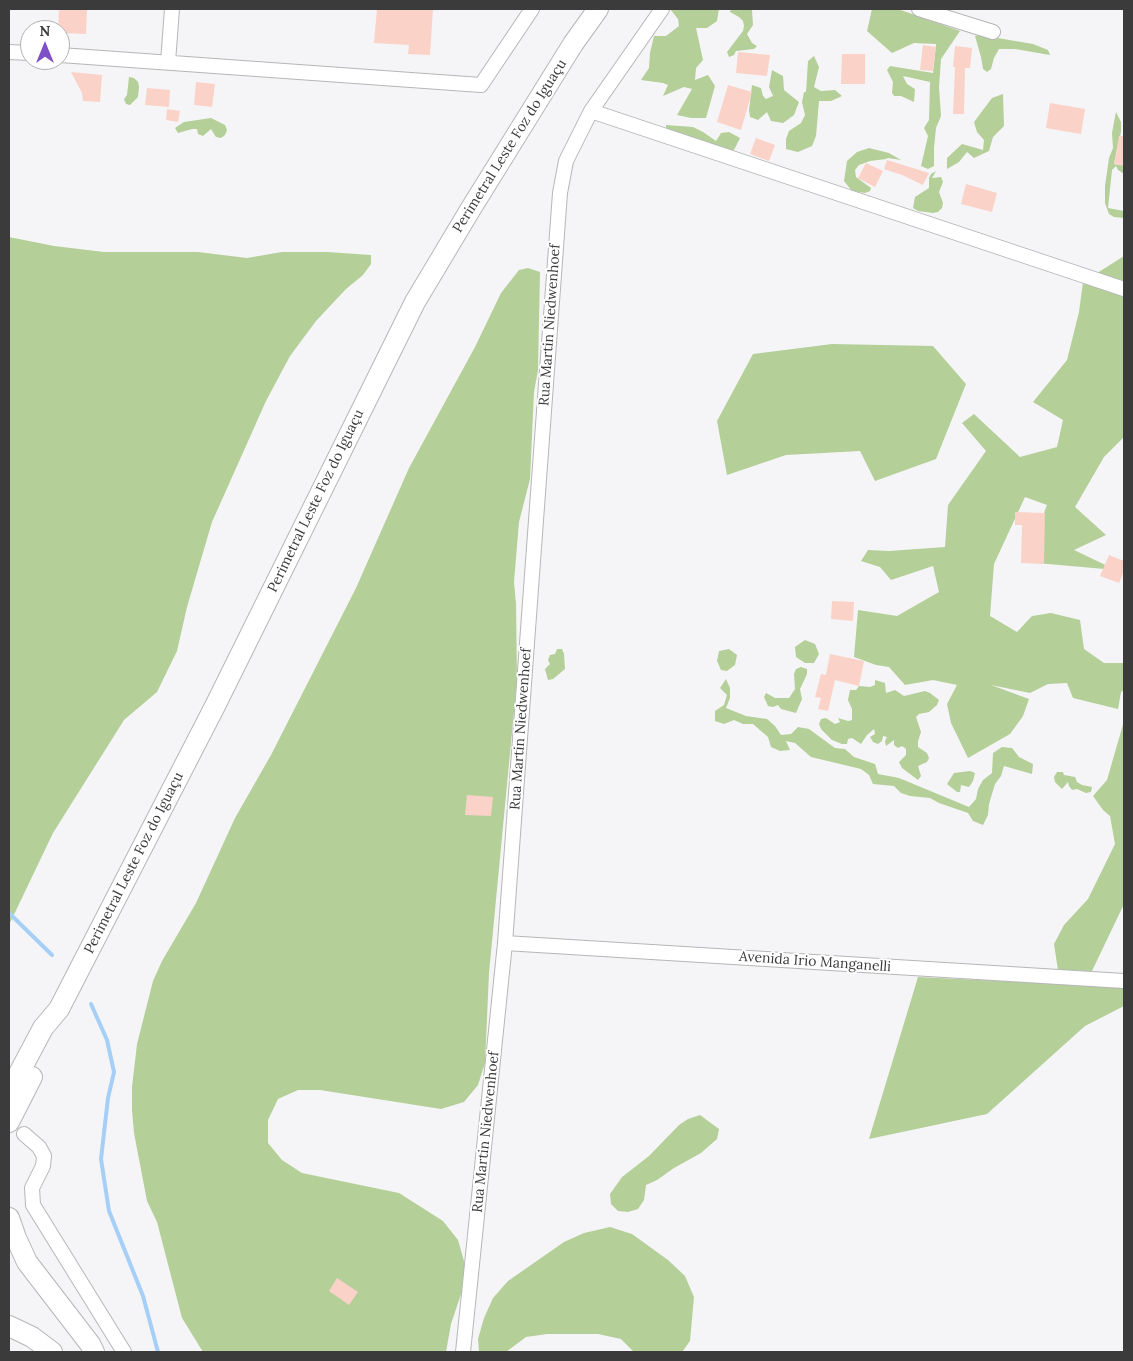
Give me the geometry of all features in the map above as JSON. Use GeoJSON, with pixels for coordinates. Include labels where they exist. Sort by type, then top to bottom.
{"type":"FeatureCollection","features":[{"type":"Feature","properties":{"kind":"highway","name":"Perimetral Leste Foz do Iguaçu"},"geometry":{"type":"LineString","coordinates":[[9,1092],[43,1028],[59,1008],[219,697],[415,302],[563,60],[598,9]]}},
{"type":"Feature","properties":{"kind":"highway","name":"Perimetral Leste Foz do Iguaçu"},"geometry":{"type":"LineString","coordinates":[[16,1128],[42,1057],[54,1031],[59,1008]]}},
{"type":"Feature","properties":{"kind":"highway"},"geometry":{"type":"LineString","coordinates":[[9,1218],[27,1262],[90,1344],[94,1352]]}},
{"type":"Feature","properties":{"kind":"highway"},"geometry":{"type":"LineString","coordinates":[[9,1326],[32,1337],[52,1352]]}},
{"type":"Feature","properties":{"kind":"street"},"geometry":{"type":"LineString","coordinates":[[168,62],[172,9]]}},
{"type":"Feature","properties":{"kind":"street"},"geometry":{"type":"LineString","coordinates":[[70,56],[482,85],[532,9]]}},
{"type":"Feature","properties":{"kind":"street","name":"Rua Martin Niedwenhoef"},"geometry":{"type":"LineString","coordinates":[[463,1352],[505,943],[560,193],[566,161],[591,111],[662,9]]}},
{"type":"Feature","properties":{"kind":"street"},"geometry":{"type":"LineString","coordinates":[[919,9],[993,32]]}},
{"type":"Feature","properties":{"kind":"street"},"geometry":{"type":"LineString","coordinates":[[591,111],[1124,289]]}},
{"type":"Feature","properties":{"kind":"street","name":"Avenida Irio Manganelli"},"geometry":{"type":"LineString","coordinates":[[505,943],[1124,981]]}},
{"type":"Feature","properties":{"kind":"street"},"geometry":{"type":"LineString","coordinates":[[16,1128],[40,1147],[44,1156],[43,1166],[32,1188],[33,1205],[124,1352]]}},
{"type":"Feature","properties":{"kind":"green space"},"geometry":{"type":"Polygon","coordinates":[[[670,9],[719,9],[717,21],[707,28],[696,28],[703,60],[696,68],[695,80],[708,75],[715,86],[706,118],[691,118],[677,115],[692,89],[684,87],[663,96],[668,85],[641,80],[649,68],[654,36],[666,36],[679,26],[678,19],[670,9]]]}},
{"type":"Feature","properties":{"kind":"green space"},"geometry":{"type":"Polygon","coordinates":[[[731,9],[752,10],[753,25],[747,34],[752,43],[757,46],[754,49],[736,51],[734,55],[729,57],[727,52],[743,31],[744,26],[743,21],[739,17],[730,12],[731,9]]]}},
{"type":"Feature","properties":{"kind":"green space"},"geometry":{"type":"Polygon","coordinates":[[[872,9],[898,9],[960,31],[941,59],[939,87],[941,116],[936,128],[934,166],[928,169],[921,166],[928,136],[924,128],[929,120],[930,82],[903,76],[907,84],[915,89],[914,102],[901,96],[894,96],[892,93],[893,82],[887,70],[890,66],[933,73],[936,44],[914,43],[892,53],[867,31],[872,9]]]}},
{"type":"Feature","properties":{"kind":"green space"},"geometry":{"type":"Polygon","coordinates":[[[980,35],[1033,44],[1048,50],[1050,55],[1015,49],[999,49],[991,69],[987,72],[983,69],[975,36],[980,35]]]}},
{"type":"Feature","properties":{"kind":"green space"},"geometry":{"type":"Polygon","coordinates":[[[814,56],[819,67],[814,87],[821,91],[835,90],[842,96],[831,101],[819,101],[816,136],[812,146],[798,152],[786,149],[786,139],[789,131],[801,123],[805,115],[802,102],[804,92],[806,92],[808,61],[814,56]]]}},
{"type":"Feature","properties":{"kind":"green space"},"geometry":{"type":"Polygon","coordinates":[[[772,70],[783,76],[784,90],[799,102],[794,115],[783,123],[771,121],[767,112],[758,120],[750,117],[752,85],[761,88],[766,99],[773,96],[769,87],[772,70]]]}},
{"type":"Feature","properties":{"kind":"green space"},"geometry":{"type":"Polygon","coordinates":[[[129,77],[134,78],[138,82],[139,87],[138,97],[130,105],[126,104],[124,99],[127,95],[129,77]]]}},
{"type":"Feature","properties":{"kind":"green space"},"geometry":{"type":"Polygon","coordinates":[[[1003,94],[1004,126],[993,137],[989,151],[974,158],[967,152],[959,162],[947,169],[947,158],[962,144],[983,150],[984,140],[977,132],[974,122],[992,98],[1003,94]]]}},
{"type":"Feature","properties":{"kind":"green space"},"geometry":{"type":"Polygon","coordinates":[[[1116,112],[1121,122],[1121,132],[1114,164],[1124,165],[1124,174],[1116,166],[1112,170],[1108,208],[1124,211],[1124,218],[1114,217],[1109,214],[1105,203],[1105,186],[1109,158],[1113,148],[1112,133],[1116,112]]]}},
{"type":"Feature","properties":{"kind":"green space"},"geometry":{"type":"Polygon","coordinates":[[[211,118],[225,125],[227,130],[221,138],[216,137],[211,129],[203,136],[198,134],[197,129],[178,133],[175,128],[184,122],[211,118]]]}},
{"type":"Feature","properties":{"kind":"green space"},"geometry":{"type":"Polygon","coordinates":[[[666,125],[693,127],[716,141],[721,133],[729,132],[740,138],[734,150],[712,150],[700,147],[697,139],[683,140],[666,133],[666,125]]]}},
{"type":"Feature","properties":{"kind":"green space"},"geometry":{"type":"Polygon","coordinates":[[[869,148],[889,153],[901,160],[888,158],[859,165],[855,170],[856,177],[871,188],[870,191],[865,193],[852,191],[844,181],[847,161],[857,152],[869,148]]]}},
{"type":"Feature","properties":{"kind":"green space"},"geometry":{"type":"Polygon","coordinates":[[[936,171],[932,178],[941,177],[943,182],[939,192],[943,203],[942,208],[938,212],[933,213],[918,211],[913,208],[915,197],[929,188],[929,178],[936,171]]]}},
{"type":"Feature","properties":{"kind":"green space"},"geometry":{"type":"Polygon","coordinates":[[[9,237],[54,246],[104,252],[198,252],[247,258],[282,252],[327,252],[371,255],[371,264],[363,275],[346,289],[316,321],[290,356],[266,401],[212,522],[187,607],[177,651],[157,692],[124,720],[53,833],[9,925],[9,237]]]}},
{"type":"Feature","properties":{"kind":"green space"},"geometry":{"type":"Polygon","coordinates":[[[1124,256],[1124,437],[1104,457],[1075,507],[1106,535],[1074,550],[1116,570],[1025,562],[1047,505],[1025,497],[994,564],[990,616],[1017,632],[1032,616],[1051,613],[1080,620],[1084,649],[1104,663],[1124,663],[1124,690],[1121,692],[1118,709],[1073,698],[1067,683],[1048,684],[1030,693],[991,685],[1029,699],[1023,716],[1010,734],[968,758],[951,723],[947,704],[957,685],[933,680],[905,685],[889,667],[876,665],[854,657],[858,610],[897,616],[939,592],[933,566],[891,580],[880,567],[861,561],[868,550],[889,551],[945,547],[948,505],[986,451],[962,423],[974,414],[1020,457],[1057,447],[1063,420],[1033,402],[1067,360],[1079,312],[1083,282],[1124,256]]]}},
{"type":"Feature","properties":{"kind":"green space"},"geometry":{"type":"Polygon","coordinates":[[[528,268],[540,272],[538,370],[534,392],[530,479],[519,522],[514,582],[517,680],[489,973],[485,1063],[478,1085],[464,1102],[441,1109],[320,1090],[298,1090],[278,1099],[268,1120],[268,1143],[282,1160],[302,1173],[399,1193],[443,1221],[458,1240],[464,1261],[465,1282],[451,1324],[446,1352],[203,1352],[182,1318],[157,1222],[147,1201],[134,1133],[132,1087],[137,1044],[153,981],[162,961],[196,903],[235,818],[271,755],[356,588],[409,468],[475,347],[501,293],[519,270],[528,268]]]}},
{"type":"Feature","properties":{"kind":"green space"},"geometry":{"type":"Polygon","coordinates":[[[832,344],[933,346],[966,384],[936,459],[875,481],[860,451],[786,455],[727,475],[717,421],[753,354],[832,344]]]}},
{"type":"Feature","properties":{"kind":"green space"},"geometry":{"type":"Polygon","coordinates":[[[805,640],[815,644],[819,654],[814,663],[805,663],[796,657],[795,647],[805,640]]]}},
{"type":"Feature","properties":{"kind":"green space"},"geometry":{"type":"Polygon","coordinates":[[[557,649],[562,649],[564,654],[565,669],[553,679],[548,680],[545,669],[550,664],[548,660],[550,655],[555,654],[557,649]]]}},
{"type":"Feature","properties":{"kind":"green space"},"geometry":{"type":"Polygon","coordinates":[[[729,649],[737,655],[735,665],[727,671],[721,670],[717,661],[719,651],[729,649]]]}},
{"type":"Feature","properties":{"kind":"green space"},"geometry":{"type":"Polygon","coordinates":[[[801,667],[807,669],[807,674],[800,689],[802,699],[796,713],[781,709],[778,705],[768,706],[764,697],[766,693],[775,698],[789,698],[795,689],[794,674],[796,669],[801,667]]]}},
{"type":"Feature","properties":{"kind":"green space"},"geometry":{"type":"Polygon","coordinates":[[[726,679],[730,688],[730,698],[726,708],[746,716],[767,719],[781,735],[791,734],[798,727],[809,729],[835,748],[845,749],[854,757],[875,764],[878,774],[899,778],[969,807],[976,799],[978,789],[983,780],[992,773],[993,753],[1002,747],[1012,748],[1019,757],[1033,764],[1032,774],[1004,766],[1001,776],[995,784],[988,815],[983,825],[973,821],[968,813],[930,798],[901,793],[894,786],[873,784],[869,775],[861,769],[811,757],[795,743],[786,741],[790,750],[780,751],[771,747],[768,737],[753,724],[743,724],[734,720],[724,724],[715,721],[715,711],[724,705],[727,695],[720,688],[726,679]]]}},
{"type":"Feature","properties":{"kind":"green space"},"geometry":{"type":"Polygon","coordinates":[[[875,680],[885,683],[886,693],[895,690],[904,696],[925,691],[939,700],[937,705],[929,712],[919,714],[916,717],[921,732],[918,747],[927,753],[929,758],[927,762],[918,766],[921,776],[918,780],[902,768],[899,762],[906,755],[906,749],[902,746],[898,748],[894,745],[894,740],[886,746],[885,741],[887,737],[883,736],[882,741],[878,744],[873,742],[870,737],[875,734],[874,729],[861,744],[852,738],[848,739],[847,744],[842,744],[832,740],[821,729],[819,724],[821,719],[826,718],[835,724],[840,722],[838,718],[848,721],[852,720],[852,709],[848,700],[850,690],[856,690],[859,686],[870,687],[875,685],[875,680]]]}},
{"type":"Feature","properties":{"kind":"green space"},"geometry":{"type":"Polygon","coordinates":[[[1124,721],[1124,904],[1092,971],[1058,970],[1054,944],[1064,925],[1088,899],[1115,844],[1110,816],[1093,796],[1107,780],[1124,721]]]}},
{"type":"Feature","properties":{"kind":"green space"},"geometry":{"type":"Polygon","coordinates":[[[970,771],[975,773],[969,787],[961,785],[960,792],[957,792],[947,784],[954,773],[970,771]]]}},
{"type":"Feature","properties":{"kind":"green space"},"geometry":{"type":"Polygon","coordinates":[[[1057,772],[1063,772],[1064,775],[1075,777],[1077,782],[1082,785],[1092,787],[1091,792],[1086,793],[1077,789],[1072,790],[1068,782],[1062,789],[1055,782],[1054,777],[1057,772]]]}},
{"type":"Feature","properties":{"kind":"green space"},"geometry":{"type":"Polygon","coordinates":[[[918,977],[1124,987],[1124,1006],[1085,1026],[987,1114],[869,1139],[918,977]]]}},
{"type":"Feature","properties":{"kind":"green space"},"geometry":{"type":"Polygon","coordinates":[[[700,1115],[719,1129],[717,1139],[701,1153],[646,1185],[644,1200],[638,1209],[628,1212],[618,1211],[611,1204],[610,1194],[622,1177],[649,1156],[679,1125],[688,1119],[700,1115]]]}},
{"type":"Feature","properties":{"kind":"green space"},"geometry":{"type":"Polygon","coordinates":[[[610,1227],[632,1234],[668,1260],[685,1276],[694,1297],[690,1341],[682,1352],[634,1352],[621,1339],[598,1334],[547,1334],[526,1337],[506,1352],[479,1352],[478,1339],[484,1318],[493,1298],[508,1281],[564,1242],[584,1233],[610,1227]]]}},
{"type":"Feature","properties":{"kind":"building"},"geometry":{"type":"Polygon","coordinates":[[[59,9],[87,9],[86,34],[70,33],[70,20],[58,20],[59,9]]]}},
{"type":"Feature","properties":{"kind":"building"},"geometry":{"type":"Polygon","coordinates":[[[377,9],[433,9],[430,55],[408,54],[409,45],[374,43],[377,9]]]}},
{"type":"Feature","properties":{"kind":"building"},"geometry":{"type":"Polygon","coordinates":[[[923,45],[936,47],[933,71],[920,70],[923,45]]]}},
{"type":"Feature","properties":{"kind":"building"},"geometry":{"type":"Polygon","coordinates":[[[955,46],[972,48],[970,68],[965,68],[964,114],[953,114],[955,46]]]}},
{"type":"Feature","properties":{"kind":"building"},"geometry":{"type":"Polygon","coordinates":[[[738,52],[770,55],[767,76],[736,73],[738,52]]]}},
{"type":"Feature","properties":{"kind":"building"},"geometry":{"type":"Polygon","coordinates":[[[842,54],[865,54],[865,84],[841,84],[842,54]]]}},
{"type":"Feature","properties":{"kind":"building"},"geometry":{"type":"Polygon","coordinates":[[[71,72],[102,75],[100,102],[83,101],[82,93],[71,72]]]}},
{"type":"Feature","properties":{"kind":"building"},"geometry":{"type":"Polygon","coordinates":[[[196,82],[215,84],[212,107],[194,105],[196,82]]]}},
{"type":"Feature","properties":{"kind":"building"},"geometry":{"type":"Polygon","coordinates":[[[728,85],[752,92],[741,130],[717,122],[728,85]]]}},
{"type":"Feature","properties":{"kind":"building"},"geometry":{"type":"Polygon","coordinates":[[[147,88],[170,90],[169,107],[145,105],[147,88]]]}},
{"type":"Feature","properties":{"kind":"building"},"geometry":{"type":"Polygon","coordinates":[[[1050,103],[1085,109],[1081,134],[1046,128],[1050,103]]]}},
{"type":"Feature","properties":{"kind":"building"},"geometry":{"type":"Polygon","coordinates":[[[167,109],[180,111],[178,122],[166,120],[167,109]]]}},
{"type":"Feature","properties":{"kind":"building"},"geometry":{"type":"Polygon","coordinates":[[[1119,136],[1124,136],[1124,166],[1114,164],[1119,136]]]}},
{"type":"Feature","properties":{"kind":"building"},"geometry":{"type":"Polygon","coordinates":[[[756,138],[775,145],[769,161],[750,154],[756,138]]]}},
{"type":"Feature","properties":{"kind":"building"},"geometry":{"type":"Polygon","coordinates":[[[887,160],[929,173],[923,185],[884,169],[887,160]]]}},
{"type":"Feature","properties":{"kind":"building"},"geometry":{"type":"Polygon","coordinates":[[[866,163],[883,171],[875,187],[858,178],[866,163]]]}},
{"type":"Feature","properties":{"kind":"building"},"geometry":{"type":"Polygon","coordinates":[[[966,184],[997,193],[992,212],[961,204],[966,184]]]}},
{"type":"Feature","properties":{"kind":"building"},"geometry":{"type":"Polygon","coordinates":[[[1015,512],[1045,513],[1044,564],[1021,563],[1022,525],[1015,525],[1015,512]]]}},
{"type":"Feature","properties":{"kind":"building"},"geometry":{"type":"Polygon","coordinates":[[[1109,555],[1124,561],[1124,571],[1119,583],[1100,576],[1109,555]]]}},
{"type":"Feature","properties":{"kind":"building"},"geometry":{"type":"Polygon","coordinates":[[[832,601],[854,602],[853,621],[831,619],[832,601]]]}},
{"type":"Feature","properties":{"kind":"building"},"geometry":{"type":"Polygon","coordinates":[[[830,654],[864,661],[859,686],[835,680],[828,711],[818,709],[821,698],[815,697],[821,674],[826,675],[830,654]]]}},
{"type":"Feature","properties":{"kind":"building"},"geometry":{"type":"Polygon","coordinates":[[[467,795],[493,797],[491,816],[465,815],[467,795]]]}},
{"type":"Feature","properties":{"kind":"building"},"geometry":{"type":"Polygon","coordinates":[[[337,1278],[358,1292],[349,1305],[329,1291],[337,1278]]]}},
{"type":"Feature","properties":{"kind":"waterway"},"geometry":{"type":"LineString","coordinates":[[9,913],[52,955]]}},
{"type":"Feature","properties":{"kind":"waterway"},"geometry":{"type":"LineString","coordinates":[[91,1004],[107,1040],[114,1072],[108,1098],[101,1159],[109,1211],[143,1296],[158,1352]]}}]}
